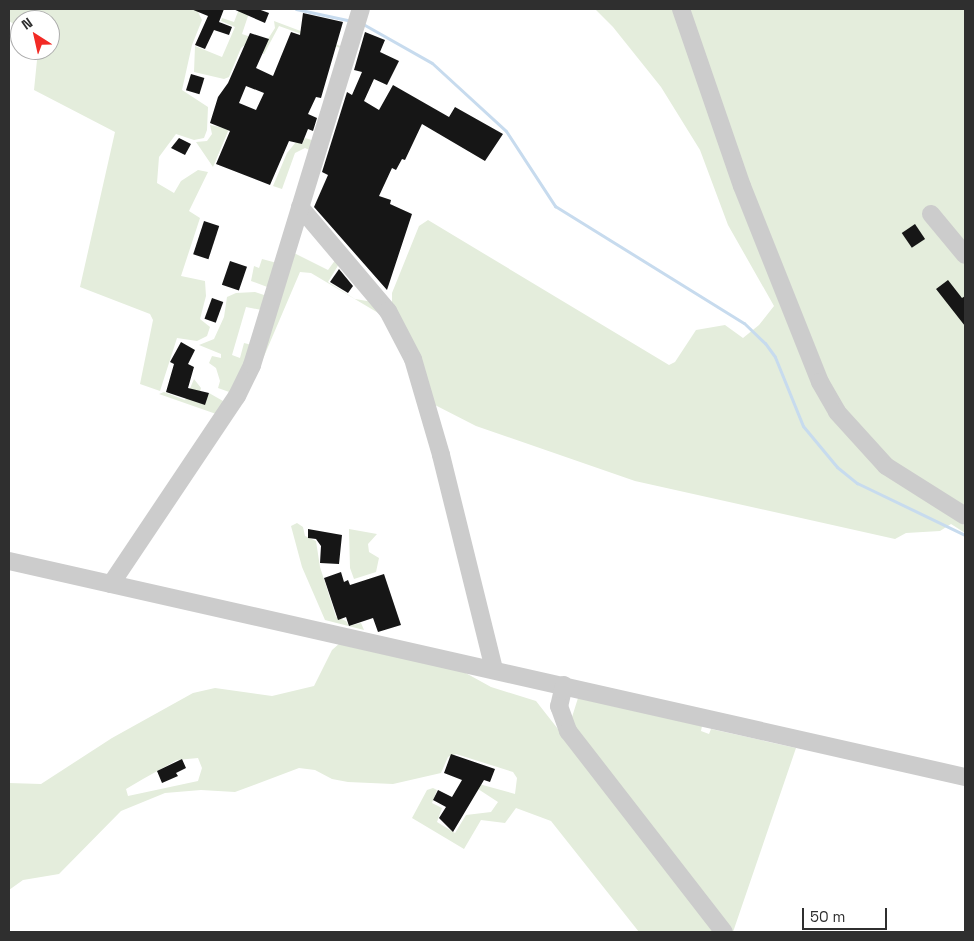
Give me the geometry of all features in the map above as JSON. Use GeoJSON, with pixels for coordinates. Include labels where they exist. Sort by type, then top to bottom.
{"type":"FeatureCollection","features":[{"type":"Feature","properties":{"kind":"street"},"geometry":{"type":"LineString","coordinates":[[111,584],[237,396],[252,365],[361,9]]}},
{"type":"Feature","properties":{"kind":"street"},"geometry":{"type":"LineString","coordinates":[[681,9],[742,186],[820,382],[837,412],[886,466],[965,516]]}},
{"type":"Feature","properties":{"kind":"street"},"geometry":{"type":"LineString","coordinates":[[300,207],[388,311],[413,359],[437,438],[494,669]]}},
{"type":"Feature","properties":{"kind":"street"},"geometry":{"type":"LineString","coordinates":[[931,214],[965,255]]}},
{"type":"Feature","properties":{"kind":"street"},"geometry":{"type":"LineString","coordinates":[[9,561],[494,669],[965,777]]}},
{"type":"Feature","properties":{"kind":"street"},"geometry":{"type":"LineString","coordinates":[[564,685],[559,706],[568,731],[724,932]]}},
{"type":"Feature","properties":{"kind":"green space"},"geometry":{"type":"Polygon","coordinates":[[[9,9],[197,9],[202,20],[192,45],[182,90],[208,107],[207,130],[204,138],[194,140],[176,134],[159,157],[157,183],[174,193],[181,181],[198,170],[208,172],[189,211],[200,218],[181,276],[205,281],[206,296],[200,319],[210,327],[207,336],[197,341],[177,338],[160,391],[140,384],[153,320],[150,314],[80,287],[115,132],[34,90],[37,60],[60,60],[60,10],[10,10],[9,21],[9,9]]]}},
{"type":"Feature","properties":{"kind":"green space"},"geometry":{"type":"Polygon","coordinates":[[[239,9],[250,10],[242,34],[266,42],[275,28],[274,21],[343,47],[343,49],[279,26],[264,54],[245,45],[241,48],[229,77],[224,79],[194,72],[195,46],[222,57],[235,27],[221,21],[222,18],[234,22],[239,9]]]}},
{"type":"Feature","properties":{"kind":"green space"},"geometry":{"type":"Polygon","coordinates":[[[595,9],[965,9],[965,518],[958,521],[965,526],[965,533],[951,524],[940,531],[906,533],[895,539],[635,481],[476,426],[433,404],[392,308],[392,293],[419,226],[428,220],[669,365],[675,362],[696,330],[725,325],[743,338],[759,325],[774,306],[728,225],[700,150],[661,87],[613,27],[595,9]]]}},
{"type":"Feature","properties":{"kind":"green space"},"geometry":{"type":"Polygon","coordinates":[[[210,125],[229,129],[213,167],[196,142],[207,141],[212,134],[210,125]]]}},
{"type":"Feature","properties":{"kind":"green space"},"geometry":{"type":"Polygon","coordinates":[[[305,138],[315,141],[312,151],[305,148],[295,153],[282,189],[273,186],[287,153],[296,142],[302,144],[305,138]]]}},
{"type":"Feature","properties":{"kind":"green space"},"geometry":{"type":"Polygon","coordinates":[[[292,252],[328,270],[336,259],[339,264],[328,282],[355,299],[373,302],[385,317],[311,273],[300,272],[250,389],[292,252]]]}},
{"type":"Feature","properties":{"kind":"green space"},"geometry":{"type":"Polygon","coordinates":[[[262,259],[277,263],[270,288],[251,281],[254,266],[259,268],[262,259]]]}},
{"type":"Feature","properties":{"kind":"green space"},"geometry":{"type":"Polygon","coordinates":[[[255,292],[267,296],[262,310],[246,307],[232,355],[240,358],[244,343],[252,345],[232,393],[218,388],[220,381],[216,368],[209,363],[212,356],[221,358],[221,354],[199,345],[214,339],[224,317],[227,297],[236,293],[255,292]]]}},
{"type":"Feature","properties":{"kind":"green space"},"geometry":{"type":"Polygon","coordinates":[[[194,379],[201,388],[197,402],[205,404],[209,393],[223,401],[225,405],[219,415],[159,394],[164,392],[185,400],[194,379]]]}},
{"type":"Feature","properties":{"kind":"green space"},"geometry":{"type":"Polygon","coordinates":[[[297,523],[303,527],[305,536],[316,541],[320,567],[336,617],[346,621],[349,626],[361,623],[364,630],[325,620],[302,567],[291,526],[297,523]]]}},
{"type":"Feature","properties":{"kind":"green space"},"geometry":{"type":"Polygon","coordinates":[[[349,529],[377,534],[368,544],[369,552],[379,558],[376,572],[354,579],[350,568],[349,529]]]}},
{"type":"Feature","properties":{"kind":"green space"},"geometry":{"type":"Polygon","coordinates":[[[340,643],[453,666],[491,687],[536,701],[717,932],[639,932],[551,821],[516,808],[505,823],[481,820],[464,849],[412,818],[427,790],[433,788],[437,790],[432,803],[442,808],[437,822],[455,833],[466,815],[491,812],[498,802],[478,789],[479,784],[515,794],[517,778],[513,772],[456,754],[448,757],[441,773],[393,784],[348,782],[332,779],[315,770],[299,768],[235,792],[201,790],[165,793],[121,811],[59,874],[23,880],[9,890],[9,783],[41,784],[112,738],[193,693],[215,688],[272,696],[314,686],[332,650],[340,643]],[[198,758],[177,760],[126,789],[128,796],[198,781],[202,768],[198,758]]]}},
{"type":"Feature","properties":{"kind":"green space"},"geometry":{"type":"Polygon","coordinates":[[[578,698],[702,726],[701,731],[709,734],[711,729],[796,748],[733,932],[575,734],[572,717],[578,698]]]}},
{"type":"Feature","properties":{"kind":"building"},"geometry":{"type":"Polygon","coordinates":[[[191,9],[224,9],[219,22],[232,27],[229,35],[214,30],[205,49],[195,45],[208,16],[191,9]]]}},
{"type":"Feature","properties":{"kind":"building"},"geometry":{"type":"Polygon","coordinates":[[[233,9],[258,9],[269,13],[265,23],[233,9]]]}},
{"type":"Feature","properties":{"kind":"building"},"geometry":{"type":"Polygon","coordinates":[[[303,13],[343,22],[321,98],[316,97],[308,114],[317,118],[313,131],[308,129],[302,144],[289,141],[270,185],[216,164],[230,131],[210,123],[218,97],[228,83],[250,33],[269,39],[256,68],[273,76],[291,32],[300,35],[303,13]],[[246,86],[239,103],[256,110],[264,93],[246,86]]]}},
{"type":"Feature","properties":{"kind":"building"},"geometry":{"type":"Polygon","coordinates":[[[365,32],[385,40],[380,52],[399,61],[387,85],[374,79],[364,101],[379,110],[393,85],[449,117],[455,107],[503,134],[485,161],[422,124],[405,160],[402,159],[396,170],[392,168],[379,196],[391,200],[390,204],[412,214],[387,290],[314,207],[328,175],[322,172],[347,92],[352,95],[362,72],[354,70],[365,32]]]}},
{"type":"Feature","properties":{"kind":"building"},"geometry":{"type":"Polygon","coordinates":[[[191,74],[204,78],[199,94],[186,90],[191,74]]]}},
{"type":"Feature","properties":{"kind":"building"},"geometry":{"type":"Polygon","coordinates":[[[179,138],[191,144],[185,155],[171,148],[179,138]]]}},
{"type":"Feature","properties":{"kind":"building"},"geometry":{"type":"Polygon","coordinates":[[[204,221],[219,226],[208,259],[193,254],[204,221]]]}},
{"type":"Feature","properties":{"kind":"building"},"geometry":{"type":"Polygon","coordinates":[[[915,224],[925,239],[912,248],[902,233],[915,224]]]}},
{"type":"Feature","properties":{"kind":"building"},"geometry":{"type":"Polygon","coordinates":[[[230,261],[247,267],[239,290],[222,285],[230,261]]]}},
{"type":"Feature","properties":{"kind":"building"},"geometry":{"type":"Polygon","coordinates":[[[339,269],[353,286],[348,293],[330,282],[339,269]]]}},
{"type":"Feature","properties":{"kind":"building"},"geometry":{"type":"Polygon","coordinates":[[[948,280],[962,298],[965,296],[965,326],[936,289],[948,280]]]}},
{"type":"Feature","properties":{"kind":"building"},"geometry":{"type":"Polygon","coordinates":[[[212,298],[223,302],[216,323],[204,319],[212,298]]]}},
{"type":"Feature","properties":{"kind":"building"},"geometry":{"type":"Polygon","coordinates":[[[181,342],[195,350],[188,364],[194,367],[188,388],[209,393],[205,405],[166,392],[174,364],[170,362],[181,342]]]}},
{"type":"Feature","properties":{"kind":"building"},"geometry":{"type":"Polygon","coordinates":[[[308,529],[342,535],[339,564],[320,563],[321,546],[316,539],[308,538],[308,529]]]}},
{"type":"Feature","properties":{"kind":"building"},"geometry":{"type":"Polygon","coordinates":[[[341,572],[344,582],[348,580],[350,585],[384,574],[401,625],[378,632],[373,618],[349,626],[346,617],[338,620],[324,578],[341,572]]]}},
{"type":"Feature","properties":{"kind":"building"},"geometry":{"type":"Polygon","coordinates":[[[451,754],[495,769],[490,782],[484,780],[453,832],[439,818],[446,807],[433,800],[438,790],[452,797],[462,780],[444,773],[451,754]]]}},
{"type":"Feature","properties":{"kind":"building"},"geometry":{"type":"Polygon","coordinates":[[[182,759],[186,768],[176,773],[178,776],[162,783],[157,771],[182,759]]]}},
{"type":"Feature","properties":{"kind":"waterway"},"geometry":{"type":"LineString","coordinates":[[296,9],[352,21]]}},
{"type":"Feature","properties":{"kind":"waterway"},"geometry":{"type":"LineString","coordinates":[[363,24],[432,63],[506,131],[555,206],[744,323],[765,343],[775,357],[803,426],[837,467],[857,483],[965,535]]}}]}
